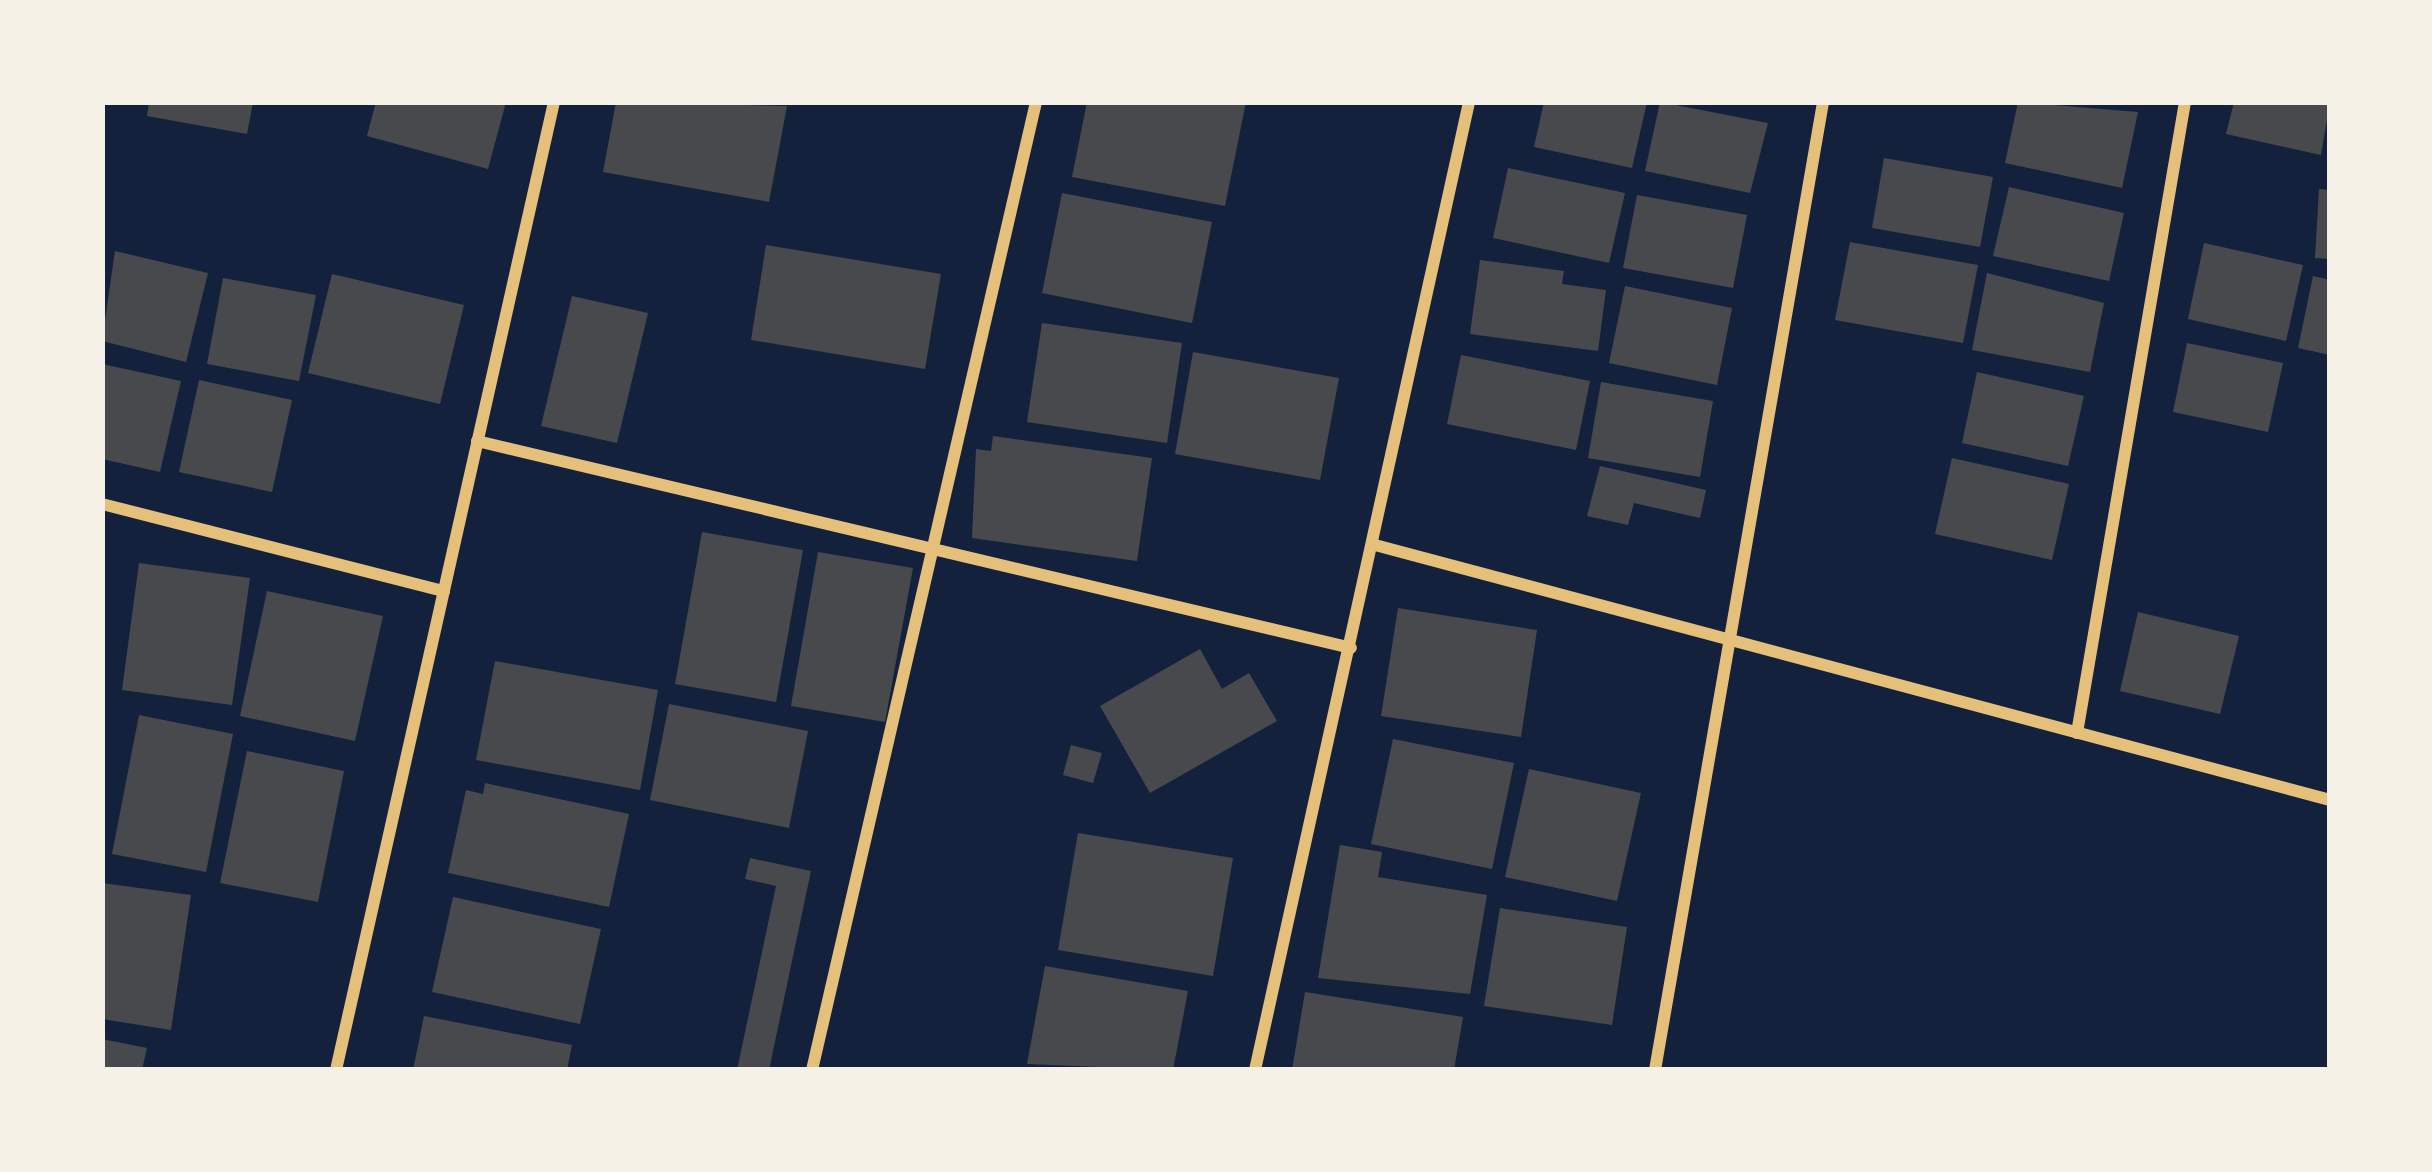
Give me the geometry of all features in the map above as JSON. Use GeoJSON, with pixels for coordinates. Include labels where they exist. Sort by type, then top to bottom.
{"type":"FeatureCollection","features":[{"type":"Feature","properties":{"kind":"street"},"geometry":{"type":"LineString","coordinates":[[336,1070],[554,102]]}},
{"type":"Feature","properties":{"kind":"street"},"geometry":{"type":"LineString","coordinates":[[812,1070],[930,543],[1036,102]]}},
{"type":"Feature","properties":{"kind":"street"},"geometry":{"type":"LineString","coordinates":[[1256,1070],[1469,102]]}},
{"type":"Feature","properties":{"kind":"street"},"geometry":{"type":"LineString","coordinates":[[1654,1070],[1823,102]]}},
{"type":"Feature","properties":{"kind":"street"},"geometry":{"type":"LineString","coordinates":[[2077,733],[2185,102]]}},
{"type":"Feature","properties":{"kind":"street"},"geometry":{"type":"LineString","coordinates":[[477,441],[930,543],[1352,647]]}},
{"type":"Feature","properties":{"kind":"street"},"geometry":{"type":"LineString","coordinates":[[102,504],[444,591]]}},
{"type":"Feature","properties":{"kind":"street"},"geometry":{"type":"LineString","coordinates":[[1375,545],[2330,800]]}},
{"type":"Feature","properties":{"kind":"building"},"geometry":{"type":"Polygon","coordinates":[[[149,102],[253,102],[247,134],[147,116],[149,102]]]}},
{"type":"Feature","properties":{"kind":"building"},"geometry":{"type":"Polygon","coordinates":[[[376,102],[506,102],[488,169],[367,136],[376,102]]]}},
{"type":"Feature","properties":{"kind":"building"},"geometry":{"type":"Polygon","coordinates":[[[616,102],[787,106],[769,202],[603,172],[616,102]]]}},
{"type":"Feature","properties":{"kind":"building"},"geometry":{"type":"Polygon","coordinates":[[[1087,102],[1246,102],[1225,206],[1072,177],[1087,102]]]}},
{"type":"Feature","properties":{"kind":"building"},"geometry":{"type":"Polygon","coordinates":[[[1544,102],[1647,102],[1632,168],[1534,147],[1544,102]]]}},
{"type":"Feature","properties":{"kind":"building"},"geometry":{"type":"Polygon","coordinates":[[[1660,102],[1768,123],[1750,193],[1645,171],[1660,102]]]}},
{"type":"Feature","properties":{"kind":"building"},"geometry":{"type":"Polygon","coordinates":[[[2018,102],[2138,112],[2122,188],[2005,163],[2018,102]]]}},
{"type":"Feature","properties":{"kind":"building"},"geometry":{"type":"Polygon","coordinates":[[[2234,102],[2330,102],[2321,155],[2226,134],[2234,102]]]}},
{"type":"Feature","properties":{"kind":"building"},"geometry":{"type":"Polygon","coordinates":[[[1884,158],[1993,177],[1980,247],[1872,228],[1884,158]]]}},
{"type":"Feature","properties":{"kind":"building"},"geometry":{"type":"Polygon","coordinates":[[[1508,168],[1625,193],[1609,263],[1493,238],[1508,168]]]}},
{"type":"Feature","properties":{"kind":"building"},"geometry":{"type":"Polygon","coordinates":[[[2009,187],[2124,213],[2109,281],[1993,256],[2009,187]]]}},
{"type":"Feature","properties":{"kind":"building"},"geometry":{"type":"Polygon","coordinates":[[[2319,189],[2330,190],[2330,259],[2315,258],[2319,189]]]}},
{"type":"Feature","properties":{"kind":"building"},"geometry":{"type":"Polygon","coordinates":[[[1062,193],[1212,222],[1192,323],[1042,293],[1062,193]]]}},
{"type":"Feature","properties":{"kind":"building"},"geometry":{"type":"Polygon","coordinates":[[[1637,195],[1747,215],[1733,288],[1623,268],[1637,195]]]}},
{"type":"Feature","properties":{"kind":"building"},"geometry":{"type":"Polygon","coordinates":[[[1850,242],[1978,265],[1963,343],[1835,320],[1850,242]]]}},
{"type":"Feature","properties":{"kind":"building"},"geometry":{"type":"Polygon","coordinates":[[[2204,243],[2303,265],[2286,341],[2188,319],[2204,243]]]}},
{"type":"Feature","properties":{"kind":"building"},"geometry":{"type":"Polygon","coordinates":[[[766,245],[941,274],[925,369],[751,340],[766,245]]]}},
{"type":"Feature","properties":{"kind":"building"},"geometry":{"type":"Polygon","coordinates":[[[115,251],[208,273],[186,362],[102,341],[115,251]]]}},
{"type":"Feature","properties":{"kind":"building"},"geometry":{"type":"Polygon","coordinates":[[[1480,260],[1564,271],[1562,284],[1606,290],[1598,351],[1470,334],[1480,260]]]}},
{"type":"Feature","properties":{"kind":"building"},"geometry":{"type":"Polygon","coordinates":[[[1987,273],[2104,303],[2090,372],[1972,350],[1987,273]]]}},
{"type":"Feature","properties":{"kind":"building"},"geometry":{"type":"Polygon","coordinates":[[[332,274],[464,305],[440,404],[308,373],[332,274]]]}},
{"type":"Feature","properties":{"kind":"building"},"geometry":{"type":"Polygon","coordinates":[[[2313,276],[2330,280],[2330,355],[2298,348],[2313,276]]]}},
{"type":"Feature","properties":{"kind":"building"},"geometry":{"type":"Polygon","coordinates":[[[223,278],[316,295],[299,381],[207,364],[223,278]]]}},
{"type":"Feature","properties":{"kind":"building"},"geometry":{"type":"Polygon","coordinates":[[[1625,286],[1732,308],[1717,385],[1609,363],[1625,286]]]}},
{"type":"Feature","properties":{"kind":"building"},"geometry":{"type":"Polygon","coordinates":[[[572,296],[648,313],[617,443],[541,426],[572,296]]]}},
{"type":"Feature","properties":{"kind":"building"},"geometry":{"type":"Polygon","coordinates":[[[1042,323],[1182,343],[1167,443],[1027,422],[1042,323]]]}},
{"type":"Feature","properties":{"kind":"building"},"geometry":{"type":"Polygon","coordinates":[[[2187,343],[2283,363],[2268,432],[2173,412],[2187,343]]]}},
{"type":"Feature","properties":{"kind":"building"},"geometry":{"type":"Polygon","coordinates":[[[1193,352],[1339,378],[1320,480],[1175,454],[1193,352]]]}},
{"type":"Feature","properties":{"kind":"building"},"geometry":{"type":"Polygon","coordinates":[[[1461,355],[1590,381],[1576,450],[1447,424],[1461,355]]]}},
{"type":"Feature","properties":{"kind":"building"},"geometry":{"type":"Polygon","coordinates":[[[102,364],[181,381],[160,472],[102,459],[102,364]]]}},
{"type":"Feature","properties":{"kind":"building"},"geometry":{"type":"Polygon","coordinates":[[[1977,372],[2084,396],[2068,466],[1962,443],[1977,372]]]}},
{"type":"Feature","properties":{"kind":"building"},"geometry":{"type":"Polygon","coordinates":[[[199,380],[292,400],[272,492],[179,472],[199,380]]]}},
{"type":"Feature","properties":{"kind":"building"},"geometry":{"type":"Polygon","coordinates":[[[1601,382],[1713,401],[1700,477],[1588,458],[1601,382]]]}},
{"type":"Feature","properties":{"kind":"building"},"geometry":{"type":"Polygon","coordinates":[[[993,436],[1152,458],[1137,561],[972,538],[976,449],[991,451],[993,436]]]}},
{"type":"Feature","properties":{"kind":"building"},"geometry":{"type":"Polygon","coordinates":[[[1952,458],[2069,484],[2052,560],[1935,534],[1952,458]]]}},
{"type":"Feature","properties":{"kind":"building"},"geometry":{"type":"Polygon","coordinates":[[[1600,466],[1706,490],[1700,518],[1634,503],[1628,525],[1587,516],[1600,466]]]}},
{"type":"Feature","properties":{"kind":"building"},"geometry":{"type":"Polygon","coordinates":[[[702,532],[803,550],[776,702],[675,684],[702,532]]]}},
{"type":"Feature","properties":{"kind":"building"},"geometry":{"type":"Polygon","coordinates":[[[818,552],[913,568],[885,722],[791,706],[818,552]]]}},
{"type":"Feature","properties":{"kind":"building"},"geometry":{"type":"Polygon","coordinates":[[[139,563],[250,578],[232,705],[122,690],[139,563]]]}},
{"type":"Feature","properties":{"kind":"building"},"geometry":{"type":"Polygon","coordinates":[[[267,591],[383,616],[355,741],[240,716],[267,591]]]}},
{"type":"Feature","properties":{"kind":"building"},"geometry":{"type":"Polygon","coordinates":[[[1398,608],[1537,630],[1521,737],[1381,716],[1398,608]]]}},
{"type":"Feature","properties":{"kind":"building"},"geometry":{"type":"Polygon","coordinates":[[[2138,612],[2239,636],[2220,714],[2120,691],[2138,612]]]}},
{"type":"Feature","properties":{"kind":"building"},"geometry":{"type":"Polygon","coordinates":[[[1200,649],[1222,689],[1249,673],[1277,721],[1150,793],[1100,706],[1200,649]]]}},
{"type":"Feature","properties":{"kind":"building"},"geometry":{"type":"Polygon","coordinates":[[[495,661],[658,690],[640,790],[476,760],[495,661]]]}},
{"type":"Feature","properties":{"kind":"building"},"geometry":{"type":"Polygon","coordinates":[[[669,704],[808,731],[789,828],[650,800],[669,704]]]}},
{"type":"Feature","properties":{"kind":"building"},"geometry":{"type":"Polygon","coordinates":[[[139,715],[233,734],[206,872],[112,854],[139,715]]]}},
{"type":"Feature","properties":{"kind":"building"},"geometry":{"type":"Polygon","coordinates":[[[1393,739],[1514,763],[1492,869],[1371,844],[1393,739]]]}},
{"type":"Feature","properties":{"kind":"building"},"geometry":{"type":"Polygon","coordinates":[[[1071,745],[1102,753],[1093,783],[1063,775],[1071,745]]]}},
{"type":"Feature","properties":{"kind":"building"},"geometry":{"type":"Polygon","coordinates":[[[247,751],[344,771],[318,902],[220,883],[247,751]]]}},
{"type":"Feature","properties":{"kind":"building"},"geometry":{"type":"Polygon","coordinates":[[[1529,769],[1641,793],[1617,901],[1505,877],[1529,769]]]}},
{"type":"Feature","properties":{"kind":"building"},"geometry":{"type":"Polygon","coordinates":[[[485,783],[629,814],[609,907],[448,873],[466,790],[483,794],[485,783]]]}},
{"type":"Feature","properties":{"kind":"building"},"geometry":{"type":"Polygon","coordinates":[[[1078,833],[1233,858],[1213,976],[1058,950],[1078,833]]]}},
{"type":"Feature","properties":{"kind":"building"},"geometry":{"type":"Polygon","coordinates":[[[1340,845],[1382,852],[1378,877],[1487,895],[1470,994],[1318,978],[1340,845]]]}},
{"type":"Feature","properties":{"kind":"building"},"geometry":{"type":"Polygon","coordinates":[[[750,858],[811,871],[769,1070],[737,1070],[776,886],[745,879],[750,858]]]}},
{"type":"Feature","properties":{"kind":"building"},"geometry":{"type":"Polygon","coordinates":[[[102,883],[191,895],[171,1030],[102,1019],[102,883]]]}},
{"type":"Feature","properties":{"kind":"building"},"geometry":{"type":"Polygon","coordinates":[[[453,897],[601,929],[580,1024],[432,992],[453,897]]]}},
{"type":"Feature","properties":{"kind":"building"},"geometry":{"type":"Polygon","coordinates":[[[1500,908],[1627,927],[1612,1025],[1484,1006],[1500,908]]]}},
{"type":"Feature","properties":{"kind":"building"},"geometry":{"type":"Polygon","coordinates":[[[1045,966],[1188,991],[1173,1070],[1027,1064],[1045,966]]]}},
{"type":"Feature","properties":{"kind":"building"},"geometry":{"type":"Polygon","coordinates":[[[1305,992],[1463,1017],[1454,1070],[1292,1070],[1305,992]]]}},
{"type":"Feature","properties":{"kind":"building"},"geometry":{"type":"Polygon","coordinates":[[[424,1016],[572,1045],[567,1070],[413,1070],[424,1016]]]}},
{"type":"Feature","properties":{"kind":"building"},"geometry":{"type":"Polygon","coordinates":[[[102,1039],[147,1048],[142,1070],[102,1070],[102,1039]]]}}]}
